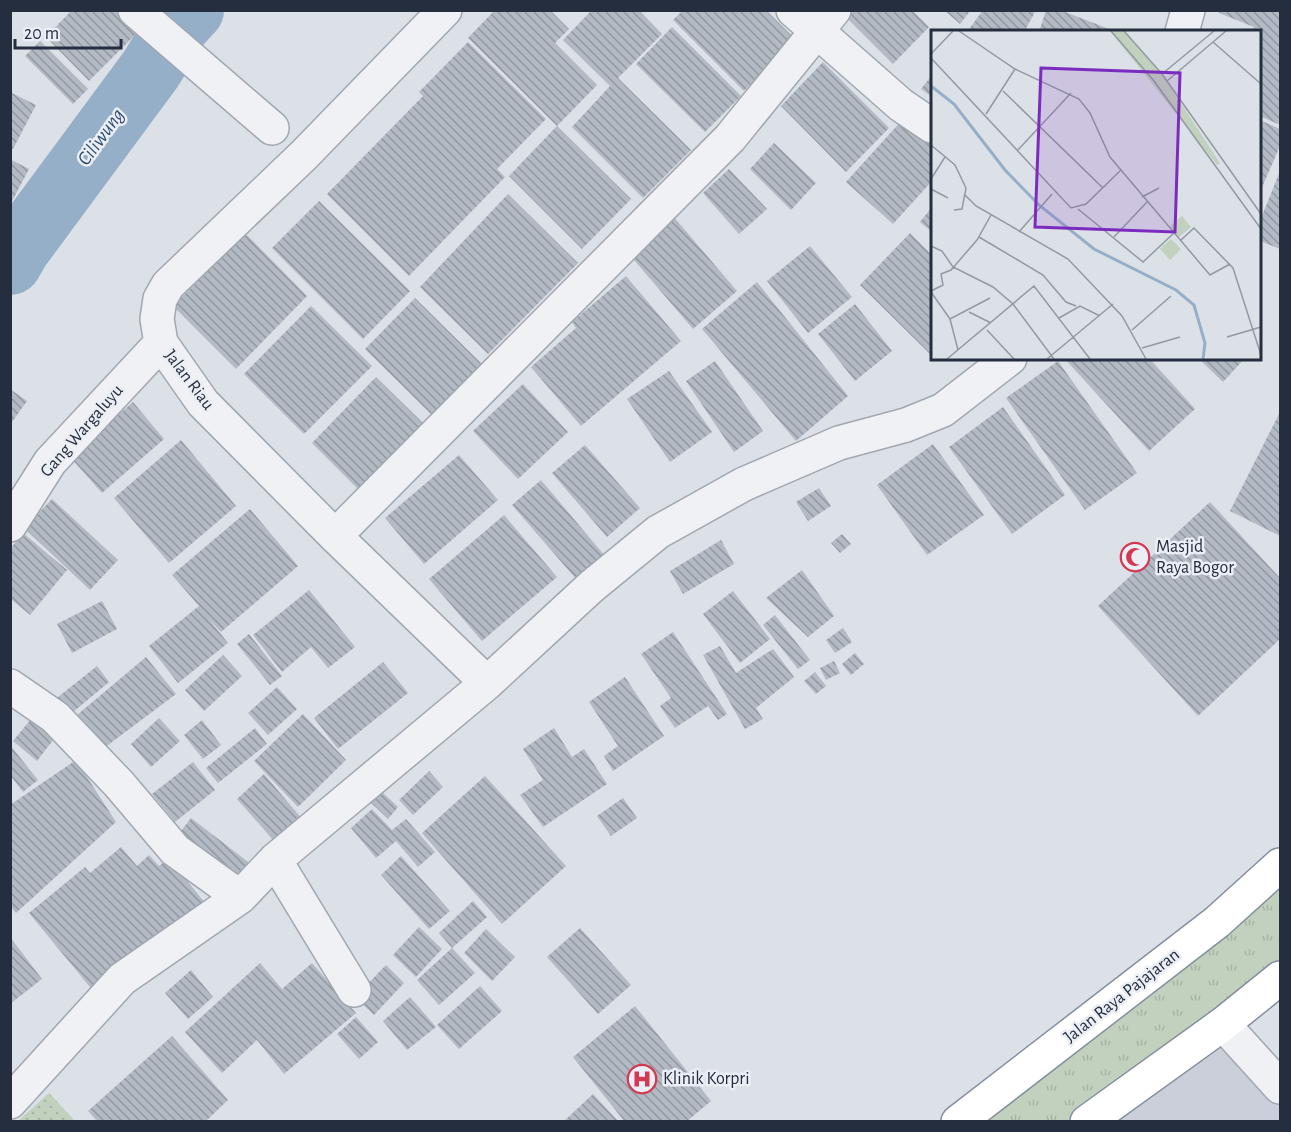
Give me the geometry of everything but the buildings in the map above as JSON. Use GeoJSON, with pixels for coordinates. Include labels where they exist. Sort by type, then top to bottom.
{"type":"FeatureCollection","features":[{"type":"Feature","properties":{"kind":"highway","name":"Jalan Raya Pajajaran"},"geometry":{"type":"LineString","coordinates":[[958,1122],[1217,922],[1281,864]]}},
{"type":"Feature","properties":{"kind":"highway"},"geometry":{"type":"LineString","coordinates":[[1088,1122],[1278,986]]}},
{"type":"Feature","properties":{"kind":"street"},"geometry":{"type":"LineString","coordinates":[[135,10],[272,128]]}},
{"type":"Feature","properties":{"kind":"street","name":"Jalan Riau"},"geometry":{"type":"LineString","coordinates":[[445,10],[304,155],[168,285],[160,299],[157,319],[161,343],[203,403],[335,536],[488,683]]}},
{"type":"Feature","properties":{"kind":"street"},"geometry":{"type":"LineString","coordinates":[[1183,30],[1188,10]]}},
{"type":"Feature","properties":{"kind":"street"},"geometry":{"type":"LineString","coordinates":[[335,536],[730,138],[815,17],[901,105],[931,125]]}},
{"type":"Feature","properties":{"kind":"street","name":"Gang Wargaluyu"},"geometry":{"type":"LineString","coordinates":[[10,525],[50,462],[161,343]]}},
{"type":"Feature","properties":{"kind":"street"},"geometry":{"type":"LineString","coordinates":[[10,1102],[122,979],[240,897],[275,860],[488,683],[592,586],[658,532],[744,484],[839,443],[906,425],[943,410],[1007,360]]}},
{"type":"Feature","properties":{"kind":"street"},"geometry":{"type":"LineString","coordinates":[[10,686],[55,717],[119,784],[175,850],[240,897]]}},
{"type":"Feature","properties":{"kind":"street"},"geometry":{"type":"LineString","coordinates":[[275,860],[354,990]]}},
{"type":"Feature","properties":{"kind":"street"},"geometry":{"type":"LineString","coordinates":[[1223,1024],[1279,1084]]}},
{"type":"Feature","properties":{"kind":"shaded area"},"geometry":{"type":"Polygon","coordinates":[[[1223,1024],[1280,1099],[1280,1121],[1095,1122],[1223,1024]]]}},
{"type":"Feature","properties":{"kind":"green space"},"geometry":{"type":"Polygon","coordinates":[[[1280,863],[1280,978],[1087,1121],[956,1122],[1280,863]]]}},
{"type":"Feature","properties":{"kind":"green space"},"geometry":{"type":"Polygon","coordinates":[[[49,1093],[75,1121],[18,1121],[49,1093]]]}},
{"type":"Feature","properties":{"kind":"waterway","name":"Ciliwung"},"geometry":{"type":"LineString","coordinates":[[10,263],[151,69],[178,25],[192,10]]}},
{"type":"Feature","properties":{"kind":"place","name":"Masjid Raya Bogor"},"geometry":{"type":"Point","coordinates":[1135,557]}},
{"type":"Feature","properties":{"kind":"place","name":"Klinik Korpri"},"geometry":{"type":"Point","coordinates":[642,1079]}}]}
